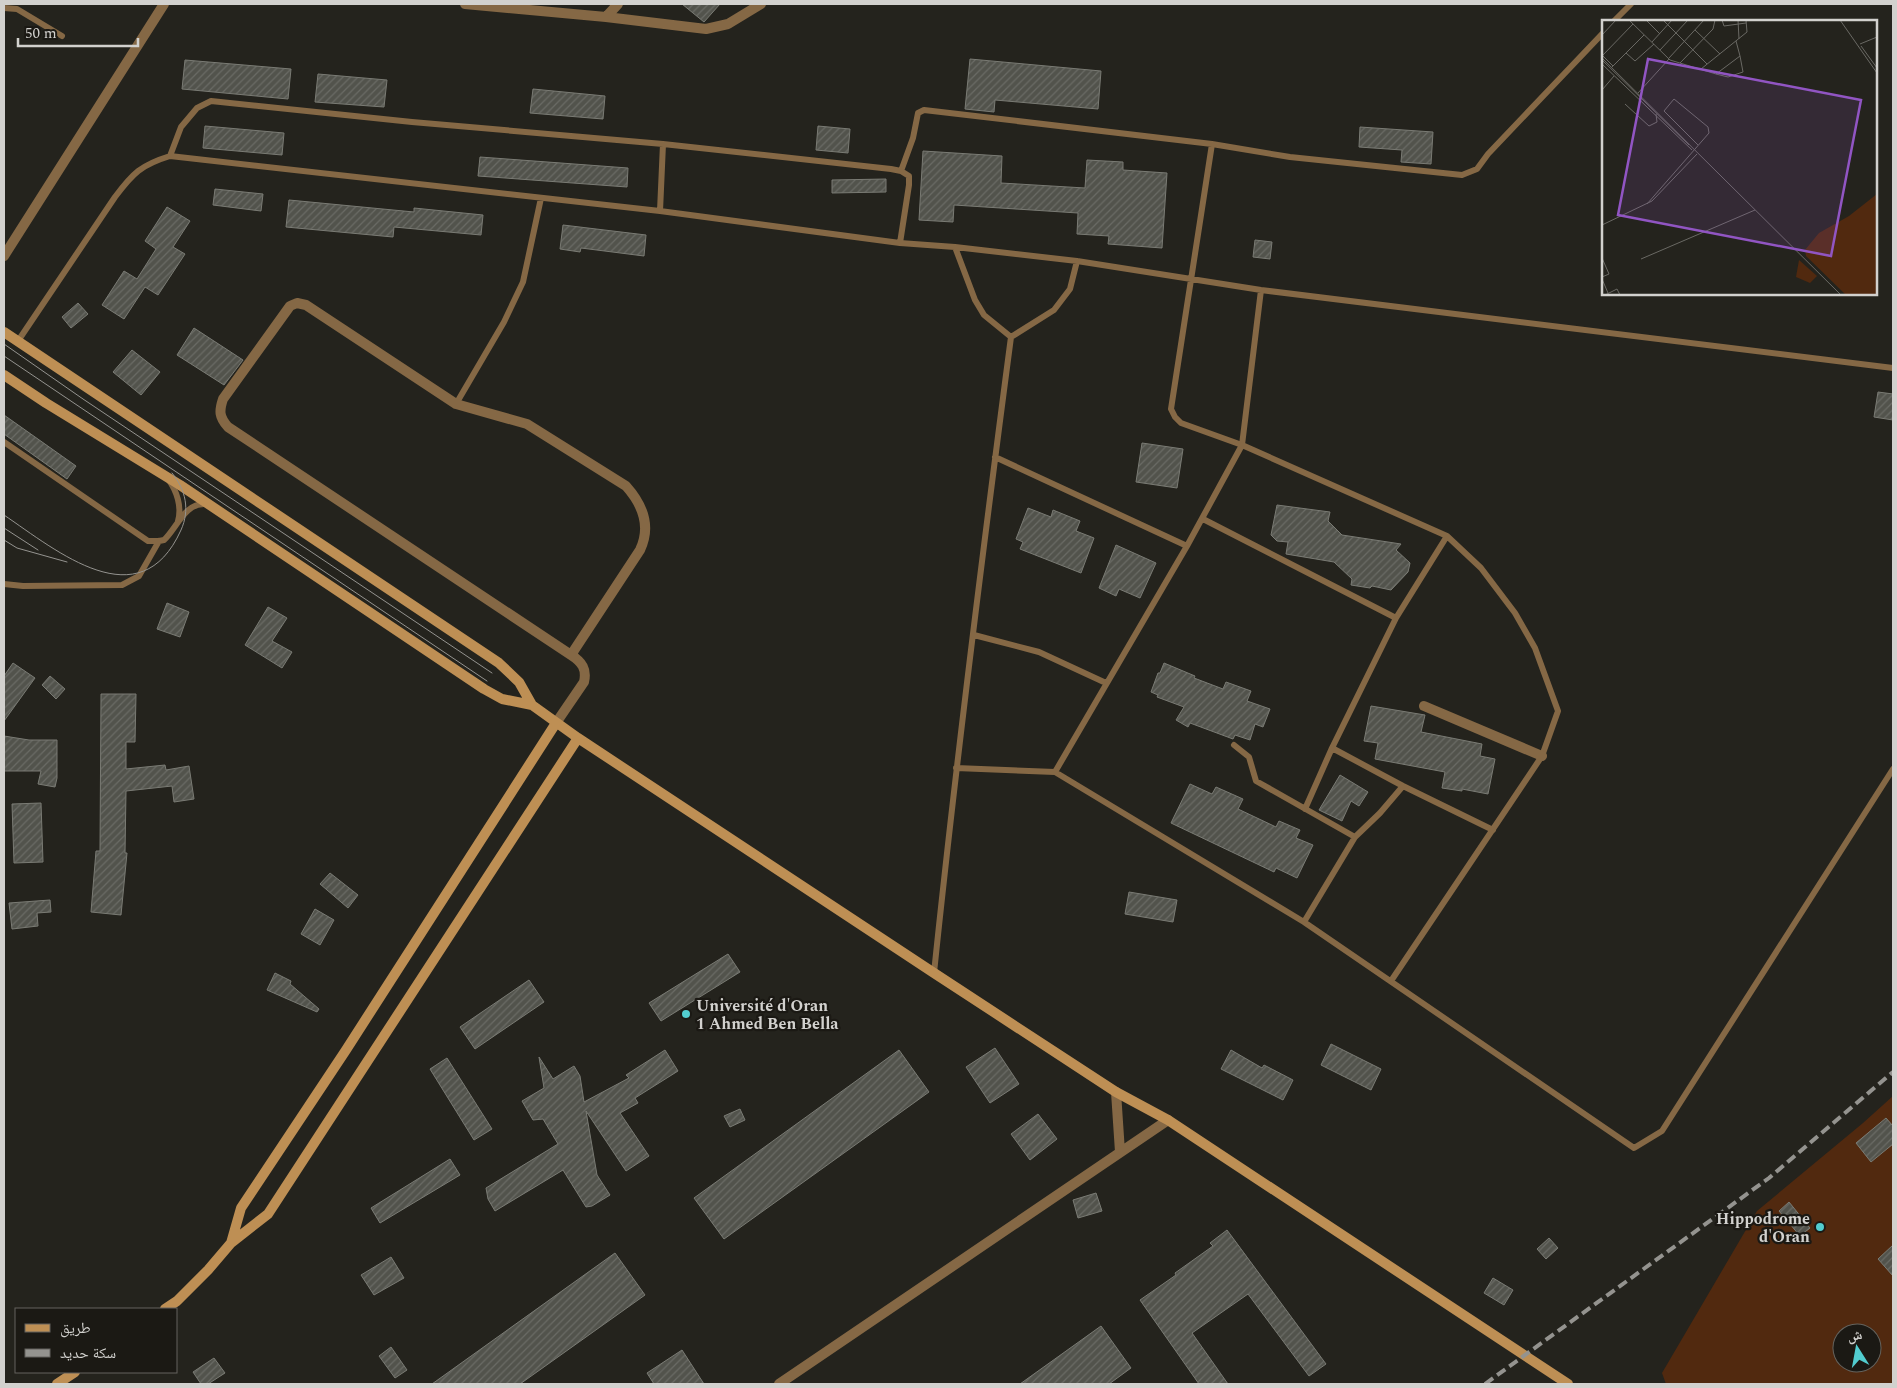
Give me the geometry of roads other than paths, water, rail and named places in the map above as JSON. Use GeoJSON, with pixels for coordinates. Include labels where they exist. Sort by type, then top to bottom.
{"type":"FeatureCollection","features":[{"type":"Feature","properties":{"kind":"main road"},"geometry":{"type":"LineString","coordinates":[[4,332],[499,663],[519,682],[532,705],[578,738],[1116,1092],[1168,1120],[1568,1384]]}},
{"type":"Feature","properties":{"kind":"main road"},"geometry":{"type":"LineString","coordinates":[[4,375],[46,403],[166,476],[484,689],[502,698],[532,705]]}},
{"type":"Feature","properties":{"kind":"main road"},"geometry":{"type":"LineString","coordinates":[[231,1243],[241,1208],[346,1050],[556,723]]}},
{"type":"Feature","properties":{"kind":"main road"},"geometry":{"type":"LineString","coordinates":[[166,1308],[177,1301],[208,1270],[231,1243],[268,1214],[578,738]]}},
{"type":"Feature","properties":{"kind":"main road"},"geometry":{"type":"LineString","coordinates":[[57,1384],[74,1373]]}},
{"type":"Feature","properties":{"kind":"street"},"geometry":{"type":"LineString","coordinates":[[4,256],[164,4]]}},
{"type":"Feature","properties":{"kind":"street"},"geometry":{"type":"LineString","coordinates":[[465,4],[606,17],[706,29],[728,24],[761,4]]}},
{"type":"Feature","properties":{"kind":"street"},"geometry":{"type":"LineString","coordinates":[[606,17],[618,4]]}},
{"type":"Feature","properties":{"kind":"street"},"geometry":{"type":"LineString","coordinates":[[556,723],[584,682],[586,674],[584,666],[228,427],[221,420],[220,410],[223,399],[284,311],[290,306],[297,303],[306,305],[456,404],[527,424],[626,486],[634,494],[646,528],[645,539],[571,656]]}},
{"type":"Feature","properties":{"kind":"street"},"geometry":{"type":"LineString","coordinates":[[1424,706],[1542,756]]}},
{"type":"Feature","properties":{"kind":"street"},"geometry":{"type":"LineString","coordinates":[[1116,1092],[1120,1152]]}},
{"type":"Feature","properties":{"kind":"street"},"geometry":{"type":"LineString","coordinates":[[779,1384],[1168,1120]]}},
{"type":"Feature","properties":{"kind":"lane"},"geometry":{"type":"LineString","coordinates":[[1615,20],[1631,4]]}},
{"type":"Feature","properties":{"kind":"lane"},"geometry":{"type":"LineString","coordinates":[[4,8],[17,9],[62,36]]}},
{"type":"Feature","properties":{"kind":"lane"},"geometry":{"type":"LineString","coordinates":[[901,171],[913,138],[918,113],[924,110],[1212,144],[1290,157],[1462,174],[1478,169],[1488,154],[1602,34]]}},
{"type":"Feature","properties":{"kind":"lane"},"geometry":{"type":"LineString","coordinates":[[170,156],[182,127],[197,108],[211,102],[663,144],[901,171],[908,176],[909,185],[900,243]]}},
{"type":"Feature","properties":{"kind":"lane"},"geometry":{"type":"LineString","coordinates":[[660,210],[663,144]]}},
{"type":"Feature","properties":{"kind":"lane"},"geometry":{"type":"LineString","coordinates":[[1212,144],[1171,409],[1175,417],[1181,423],[1242,445],[1447,536],[1481,568],[1515,613],[1535,648],[1558,711],[1542,756],[1391,981]]}},
{"type":"Feature","properties":{"kind":"lane"},"geometry":{"type":"LineString","coordinates":[[18,341],[115,197],[132,176],[151,162],[170,156],[660,210],[900,243],[955,247],[1077,261],[1261,290],[1893,368]]}},
{"type":"Feature","properties":{"kind":"lane"},"geometry":{"type":"LineString","coordinates":[[456,404],[504,322],[523,282],[541,198]]}},
{"type":"Feature","properties":{"kind":"lane"},"geometry":{"type":"LineString","coordinates":[[955,247],[975,300],[984,315],[1011,337]]}},
{"type":"Feature","properties":{"kind":"lane"},"geometry":{"type":"LineString","coordinates":[[1011,337],[1054,310],[1070,289],[1077,261]]}},
{"type":"Feature","properties":{"kind":"lane"},"geometry":{"type":"LineString","coordinates":[[1055,772],[1203,519],[1242,445],[1261,290]]}},
{"type":"Feature","properties":{"kind":"lane"},"geometry":{"type":"LineString","coordinates":[[934,973],[956,768],[1011,337]]}},
{"type":"Feature","properties":{"kind":"lane"},"geometry":{"type":"LineString","coordinates":[[4,442],[148,540],[159,541]]}},
{"type":"Feature","properties":{"kind":"lane"},"geometry":{"type":"LineString","coordinates":[[995,457],[1187,546]]}},
{"type":"Feature","properties":{"kind":"lane"},"geometry":{"type":"LineString","coordinates":[[166,476],[175,491],[180,508],[177,522]]}},
{"type":"Feature","properties":{"kind":"lane"},"geometry":{"type":"LineString","coordinates":[[4,584],[22,586],[122,585],[139,576],[159,541],[168,536],[177,522],[195,506],[203,503],[210,505]]}},
{"type":"Feature","properties":{"kind":"lane"},"geometry":{"type":"LineString","coordinates":[[1203,519],[1396,618]]}},
{"type":"Feature","properties":{"kind":"lane"},"geometry":{"type":"LineString","coordinates":[[1304,809],[1396,618],[1447,536]]}},
{"type":"Feature","properties":{"kind":"lane"},"geometry":{"type":"LineString","coordinates":[[974,635],[1039,652],[1106,683]]}},
{"type":"Feature","properties":{"kind":"lane"},"geometry":{"type":"LineString","coordinates":[[1234,745],[1248,756],[1256,781],[1355,837]]}},
{"type":"Feature","properties":{"kind":"lane"},"geometry":{"type":"LineString","coordinates":[[1332,748],[1403,786],[1493,830]]}},
{"type":"Feature","properties":{"kind":"lane"},"geometry":{"type":"LineString","coordinates":[[956,768],[1055,772],[1304,922],[1634,1148],[1662,1132],[1893,769]]}},
{"type":"Feature","properties":{"kind":"lane"},"geometry":{"type":"LineString","coordinates":[[1304,922],[1355,837],[1380,813],[1403,786]]}},
{"type":"Feature","properties":{"kind":"tram line"},"geometry":{"type":"LineString","coordinates":[[4,344],[492,673]]}},
{"type":"Feature","properties":{"kind":"tram line"},"geometry":{"type":"LineString","coordinates":[[4,356],[487,681]]}},
{"type":"Feature","properties":{"kind":"tram line"},"geometry":{"type":"LineString","coordinates":[[4,515],[72,560],[97,570],[121,575],[144,571],[164,557],[184,523],[185,500],[181,486],[172,473]]}},
{"type":"Feature","properties":{"kind":"tram line"},"geometry":{"type":"LineString","coordinates":[[4,528],[38,550]]}},
{"type":"Feature","properties":{"kind":"tram line"},"geometry":{"type":"LineString","coordinates":[[4,540],[17,548],[67,562]]}},
{"type":"Feature","properties":{"kind":"railway"},"geometry":{"type":"LineString","coordinates":[[1485,1384],[1769,1178],[1893,1072]]}},
{"type":"Feature","properties":{"kind":"place","name":"Université d'Oran 1 Ahmed Ben Bella"},"geometry":{"type":"Point","coordinates":[686,1014]}},
{"type":"Feature","properties":{"kind":"place","name":"Hippodrome d'Oran"},"geometry":{"type":"Point","coordinates":[1820,1227]}}]}
